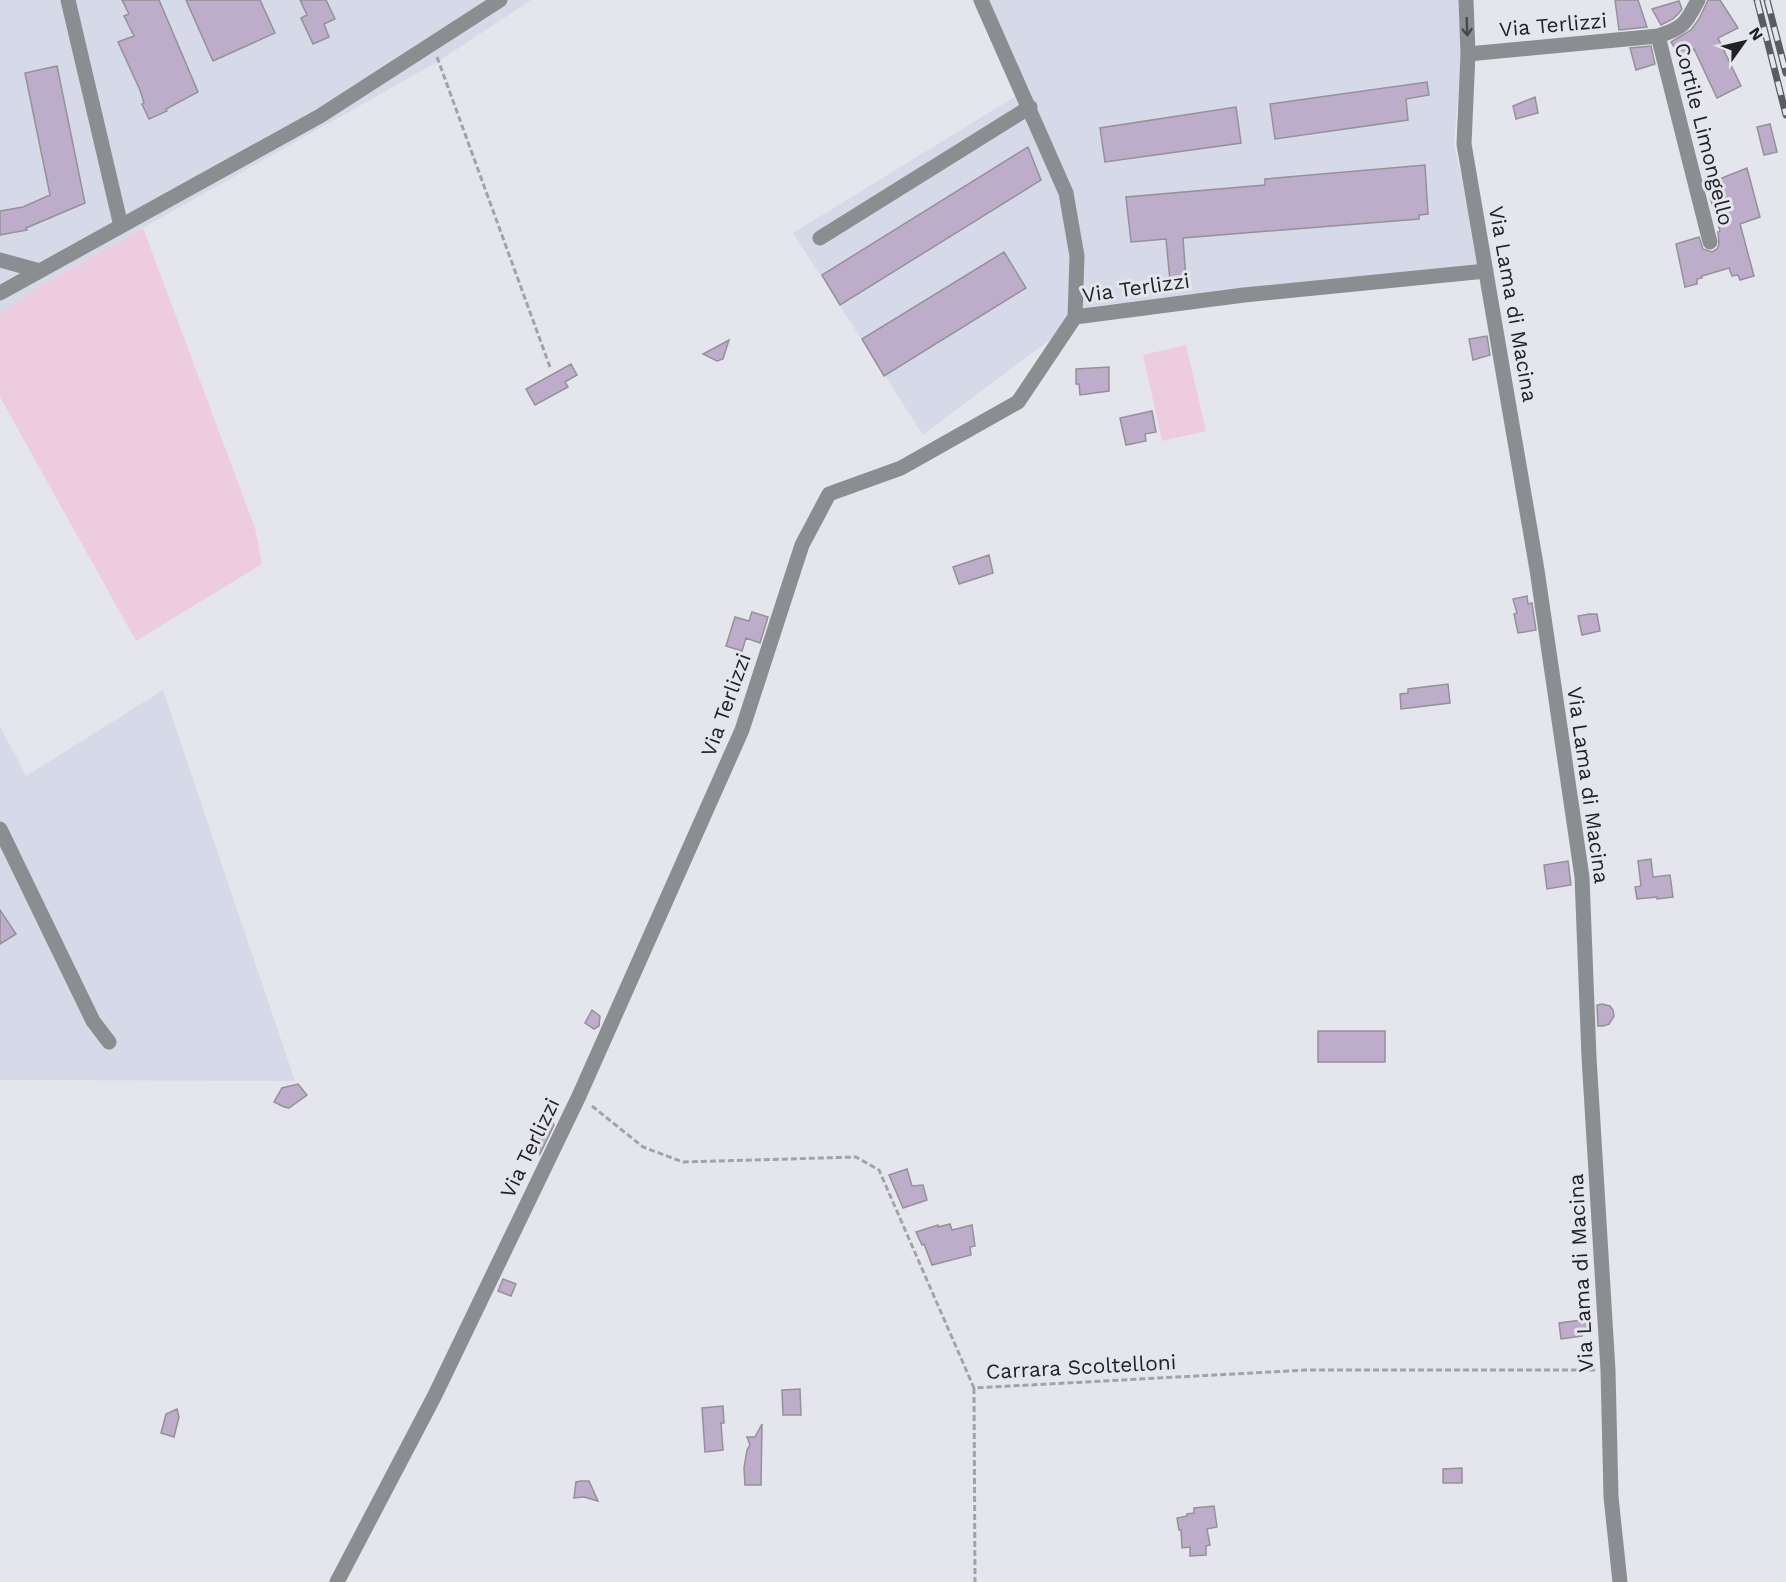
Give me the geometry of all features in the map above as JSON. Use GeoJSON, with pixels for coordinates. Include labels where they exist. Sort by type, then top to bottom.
{"type":"FeatureCollection","features":[{"type":"Feature","properties":{"kind":"street"},"geometry":{"type":"LineString","coordinates":[[68,0],[121,226]]}},
{"type":"Feature","properties":{"kind":"street"},"geometry":{"type":"LineString","coordinates":[[0,293],[320,116],[500,0]]}},
{"type":"Feature","properties":{"kind":"street"},"geometry":{"type":"LineString","coordinates":[[981,0],[1066,193],[1077,256],[1075,316]]}},
{"type":"Feature","properties":{"kind":"street","name":"Via Lama di Macina"},"geometry":{"type":"LineString","coordinates":[[1466,0],[1468,54],[1464,144],[1538,570],[1582,877],[1589,1057],[1608,1370],[1611,1497],[1620,1582]]}},
{"type":"Feature","properties":{"kind":"street","name":"Via Terlizzi"},"geometry":{"type":"LineString","coordinates":[[1468,54],[1658,36],[1686,22],[1698,0]]}},
{"type":"Feature","properties":{"kind":"street","name":"Cortile Limongello"},"geometry":{"type":"LineString","coordinates":[[1658,36],[1710,242]]}},
{"type":"Feature","properties":{"kind":"street"},"geometry":{"type":"LineString","coordinates":[[820,237],[1030,107]]}},
{"type":"Feature","properties":{"kind":"street"},"geometry":{"type":"LineString","coordinates":[[0,260],[40,271]]}},
{"type":"Feature","properties":{"kind":"street","name":"Via Terlizzi"},"geometry":{"type":"LineString","coordinates":[[337,1582],[435,1395],[579,1096],[742,730],[802,545],[829,494],[901,468],[1018,402],[1075,316],[1244,295],[1486,271]]}},
{"type":"Feature","properties":{"kind":"street"},"geometry":{"type":"LineString","coordinates":[[0,829],[93,1021],[109,1042]]}},
{"type":"Feature","properties":{"kind":"path"},"geometry":{"type":"LineString","coordinates":[[432,44],[550,367]]}},
{"type":"Feature","properties":{"kind":"path","name":"Carrara Scoltelloni"},"geometry":{"type":"LineString","coordinates":[[579,1096],[643,1147],[683,1162],[856,1157],[879,1170],[974,1388],[1307,1370],[1608,1370]]}},
{"type":"Feature","properties":{"kind":"path"},"geometry":{"type":"LineString","coordinates":[[974,1388],[975,1582]]}},
{"type":"Feature","properties":{"kind":"shaded area"},"geometry":{"type":"Polygon","coordinates":[[[0,0],[531,0],[439,61],[38,287],[0,315],[0,0]]]}},
{"type":"Feature","properties":{"kind":"shaded area"},"geometry":{"type":"Polygon","coordinates":[[[972,0],[1459,0],[1461,59],[1454,143],[1480,264],[1095,306],[923,435],[793,233],[1016,96],[972,0]]]}},
{"type":"Feature","properties":{"kind":"shaded area"},"geometry":{"type":"Polygon","coordinates":[[[143,228],[255,528],[262,564],[136,641],[0,397],[0,314],[38,287],[143,228]]]}},
{"type":"Feature","properties":{"kind":"shaded area"},"geometry":{"type":"Polygon","coordinates":[[[1186,345],[1206,431],[1162,441],[1143,355],[1186,345]]]}},
{"type":"Feature","properties":{"kind":"shaded area"},"geometry":{"type":"Polygon","coordinates":[[[163,690],[295,1081],[0,1080],[0,726],[26,776],[163,690]]]}},
{"type":"Feature","properties":{"kind":"building"},"geometry":{"type":"Polygon","coordinates":[[[122,0],[159,0],[198,92],[149,119],[142,104],[144,103],[140,90],[118,42],[134,36],[124,16],[129,14],[122,0]]]}},
{"type":"Feature","properties":{"kind":"building"},"geometry":{"type":"Polygon","coordinates":[[[186,0],[260,0],[275,33],[213,61],[186,0]]]}},
{"type":"Feature","properties":{"kind":"building"},"geometry":{"type":"Polygon","coordinates":[[[300,0],[326,0],[335,19],[324,24],[329,37],[313,44],[301,18],[307,15],[300,0]]]}},
{"type":"Feature","properties":{"kind":"building"},"geometry":{"type":"Polygon","coordinates":[[[1615,0],[1638,0],[1647,27],[1619,30],[1615,0]]]}},
{"type":"Feature","properties":{"kind":"building"},"geometry":{"type":"Polygon","coordinates":[[[1708,0],[1720,0],[1738,28],[1718,38],[1741,86],[1717,98],[1694,49],[1680,56],[1671,42],[1691,30],[1708,0]]]}},
{"type":"Feature","properties":{"kind":"building"},"geometry":{"type":"Polygon","coordinates":[[[1679,1],[1682,9],[1673,19],[1661,25],[1652,9],[1679,1]]]}},
{"type":"Feature","properties":{"kind":"building"},"geometry":{"type":"Polygon","coordinates":[[[1651,46],[1655,64],[1636,70],[1630,48],[1651,46]]]}},
{"type":"Feature","properties":{"kind":"building"},"geometry":{"type":"Polygon","coordinates":[[[57,66],[85,203],[26,228],[27,230],[0,235],[0,211],[23,207],[50,195],[25,73],[57,66]]]}},
{"type":"Feature","properties":{"kind":"building"},"geometry":{"type":"Polygon","coordinates":[[[1427,82],[1429,95],[1406,99],[1408,120],[1275,139],[1270,104],[1427,82]]]}},
{"type":"Feature","properties":{"kind":"building"},"geometry":{"type":"Polygon","coordinates":[[[1535,97],[1538,113],[1516,119],[1513,106],[1535,97]]]}},
{"type":"Feature","properties":{"kind":"building"},"geometry":{"type":"Polygon","coordinates":[[[1236,107],[1241,143],[1105,162],[1100,128],[1236,107]]]}},
{"type":"Feature","properties":{"kind":"building"},"geometry":{"type":"Polygon","coordinates":[[[1770,124],[1777,152],[1764,155],[1757,127],[1770,124]]]}},
{"type":"Feature","properties":{"kind":"building"},"geometry":{"type":"Polygon","coordinates":[[[1028,147],[1041,180],[840,305],[822,275],[1028,147]]]}},
{"type":"Feature","properties":{"kind":"building"},"geometry":{"type":"Polygon","coordinates":[[[1425,165],[1428,214],[1419,215],[1419,219],[1183,238],[1186,280],[1170,281],[1166,239],[1131,242],[1126,197],[1265,185],[1265,179],[1425,165]]]}},
{"type":"Feature","properties":{"kind":"building"},"geometry":{"type":"Polygon","coordinates":[[[1747,168],[1760,217],[1740,224],[1754,276],[1740,280],[1738,275],[1732,276],[1729,268],[1702,276],[1697,279],[1697,284],[1685,287],[1676,244],[1699,237],[1703,249],[1712,252],[1717,249],[1718,232],[1720,231],[1710,197],[1716,195],[1712,182],[1747,168]]]}},
{"type":"Feature","properties":{"kind":"building"},"geometry":{"type":"Polygon","coordinates":[[[1004,252],[1026,288],[884,376],[862,339],[1004,252]]]}},
{"type":"Feature","properties":{"kind":"building"},"geometry":{"type":"Polygon","coordinates":[[[1487,336],[1490,355],[1473,360],[1469,339],[1487,336]]]}},
{"type":"Feature","properties":{"kind":"building"},"geometry":{"type":"Polygon","coordinates":[[[729,340],[723,359],[717,361],[703,354],[729,340]]]}},
{"type":"Feature","properties":{"kind":"building"},"geometry":{"type":"Polygon","coordinates":[[[571,364],[577,375],[565,382],[568,387],[535,405],[526,389],[571,364]]]}},
{"type":"Feature","properties":{"kind":"building"},"geometry":{"type":"Polygon","coordinates":[[[1109,367],[1109,391],[1080,395],[1079,384],[1076,384],[1076,369],[1109,367]]]}},
{"type":"Feature","properties":{"kind":"building"},"geometry":{"type":"Polygon","coordinates":[[[1152,411],[1156,432],[1145,434],[1146,441],[1126,445],[1120,418],[1152,411]]]}},
{"type":"Feature","properties":{"kind":"building"},"geometry":{"type":"Polygon","coordinates":[[[989,555],[993,573],[959,584],[953,567],[989,555]]]}},
{"type":"Feature","properties":{"kind":"building"},"geometry":{"type":"Polygon","coordinates":[[[1527,596],[1528,604],[1532,603],[1536,630],[1518,633],[1514,614],[1517,613],[1513,599],[1527,596]]]}},
{"type":"Feature","properties":{"kind":"building"},"geometry":{"type":"Polygon","coordinates":[[[752,612],[768,617],[760,643],[746,638],[742,651],[726,646],[735,617],[749,621],[752,612]]]}},
{"type":"Feature","properties":{"kind":"building"},"geometry":{"type":"Polygon","coordinates":[[[1597,614],[1600,631],[1582,635],[1578,616],[1597,614]]]}},
{"type":"Feature","properties":{"kind":"building"},"geometry":{"type":"Polygon","coordinates":[[[1448,684],[1450,703],[1401,709],[1400,694],[1408,693],[1408,689],[1448,684]]]}},
{"type":"Feature","properties":{"kind":"building"},"geometry":{"type":"Polygon","coordinates":[[[1651,859],[1653,877],[1670,875],[1673,897],[1637,899],[1635,887],[1641,886],[1638,861],[1651,859]]]}},
{"type":"Feature","properties":{"kind":"building"},"geometry":{"type":"Polygon","coordinates":[[[1568,861],[1571,885],[1547,889],[1544,865],[1568,861]]]}},
{"type":"Feature","properties":{"kind":"building"},"geometry":{"type":"Polygon","coordinates":[[[0,910],[16,934],[0,944],[0,910]]]}},
{"type":"Feature","properties":{"kind":"building"},"geometry":{"type":"Polygon","coordinates":[[[1597,1005],[1610,1006],[1614,1016],[1609,1024],[1598,1026],[1597,1005]]]}},
{"type":"Feature","properties":{"kind":"building"},"geometry":{"type":"Polygon","coordinates":[[[592,1010],[600,1016],[599,1026],[594,1029],[585,1023],[592,1010]]]}},
{"type":"Feature","properties":{"kind":"building"},"geometry":{"type":"Polygon","coordinates":[[[1318,1031],[1385,1031],[1385,1062],[1318,1062],[1318,1031]]]}},
{"type":"Feature","properties":{"kind":"building"},"geometry":{"type":"Polygon","coordinates":[[[298,1084],[307,1095],[289,1108],[274,1102],[282,1088],[298,1084]]]}},
{"type":"Feature","properties":{"kind":"building"},"geometry":{"type":"Polygon","coordinates":[[[545,1117],[552,1120],[554,1125],[540,1154],[538,1128],[539,1122],[545,1117]]]}},
{"type":"Feature","properties":{"kind":"building"},"geometry":{"type":"Polygon","coordinates":[[[907,1169],[912,1186],[923,1185],[927,1200],[903,1208],[889,1175],[907,1169]]]}},
{"type":"Feature","properties":{"kind":"building"},"geometry":{"type":"Polygon","coordinates":[[[950,1224],[952,1230],[972,1225],[975,1246],[970,1247],[971,1255],[932,1265],[924,1244],[922,1245],[916,1232],[950,1224]]]}},
{"type":"Feature","properties":{"kind":"building"},"geometry":{"type":"Polygon","coordinates":[[[503,1279],[516,1284],[511,1296],[498,1291],[503,1279]]]}},
{"type":"Feature","properties":{"kind":"building"},"geometry":{"type":"Polygon","coordinates":[[[1590,1319],[1582,1336],[1561,1339],[1559,1323],[1590,1319]]]}},
{"type":"Feature","properties":{"kind":"building"},"geometry":{"type":"Polygon","coordinates":[[[800,1389],[801,1415],[783,1415],[782,1390],[800,1389]]]}},
{"type":"Feature","properties":{"kind":"building"},"geometry":{"type":"Polygon","coordinates":[[[723,1406],[724,1423],[721,1423],[723,1450],[705,1452],[702,1408],[723,1406]]]}},
{"type":"Feature","properties":{"kind":"building"},"geometry":{"type":"Polygon","coordinates":[[[177,1409],[179,1417],[174,1437],[161,1433],[166,1414],[177,1409]]]}},
{"type":"Feature","properties":{"kind":"building"},"geometry":{"type":"Polygon","coordinates":[[[762,1424],[761,1485],[745,1485],[744,1468],[750,1445],[747,1437],[755,1437],[762,1424]]]}},
{"type":"Feature","properties":{"kind":"building"},"geometry":{"type":"Polygon","coordinates":[[[1462,1468],[1462,1483],[1443,1483],[1443,1469],[1462,1468]]]}},
{"type":"Feature","properties":{"kind":"building"},"geometry":{"type":"Polygon","coordinates":[[[589,1481],[598,1501],[584,1497],[574,1498],[576,1482],[589,1481]]]}},
{"type":"Feature","properties":{"kind":"building"},"geometry":{"type":"Polygon","coordinates":[[[1214,1506],[1217,1527],[1207,1529],[1210,1545],[1206,1546],[1206,1555],[1190,1556],[1190,1547],[1182,1548],[1181,1530],[1179,1530],[1177,1518],[1194,1513],[1194,1508],[1214,1506]]]}},
{"type":"Feature","properties":{"kind":"railway"},"geometry":{"type":"LineString","coordinates":[[1757,0],[1786,115]]}},
{"type":"Feature","properties":{"kind":"railway"},"geometry":{"type":"LineString","coordinates":[[1767,0],[1786,73]]}}]}
